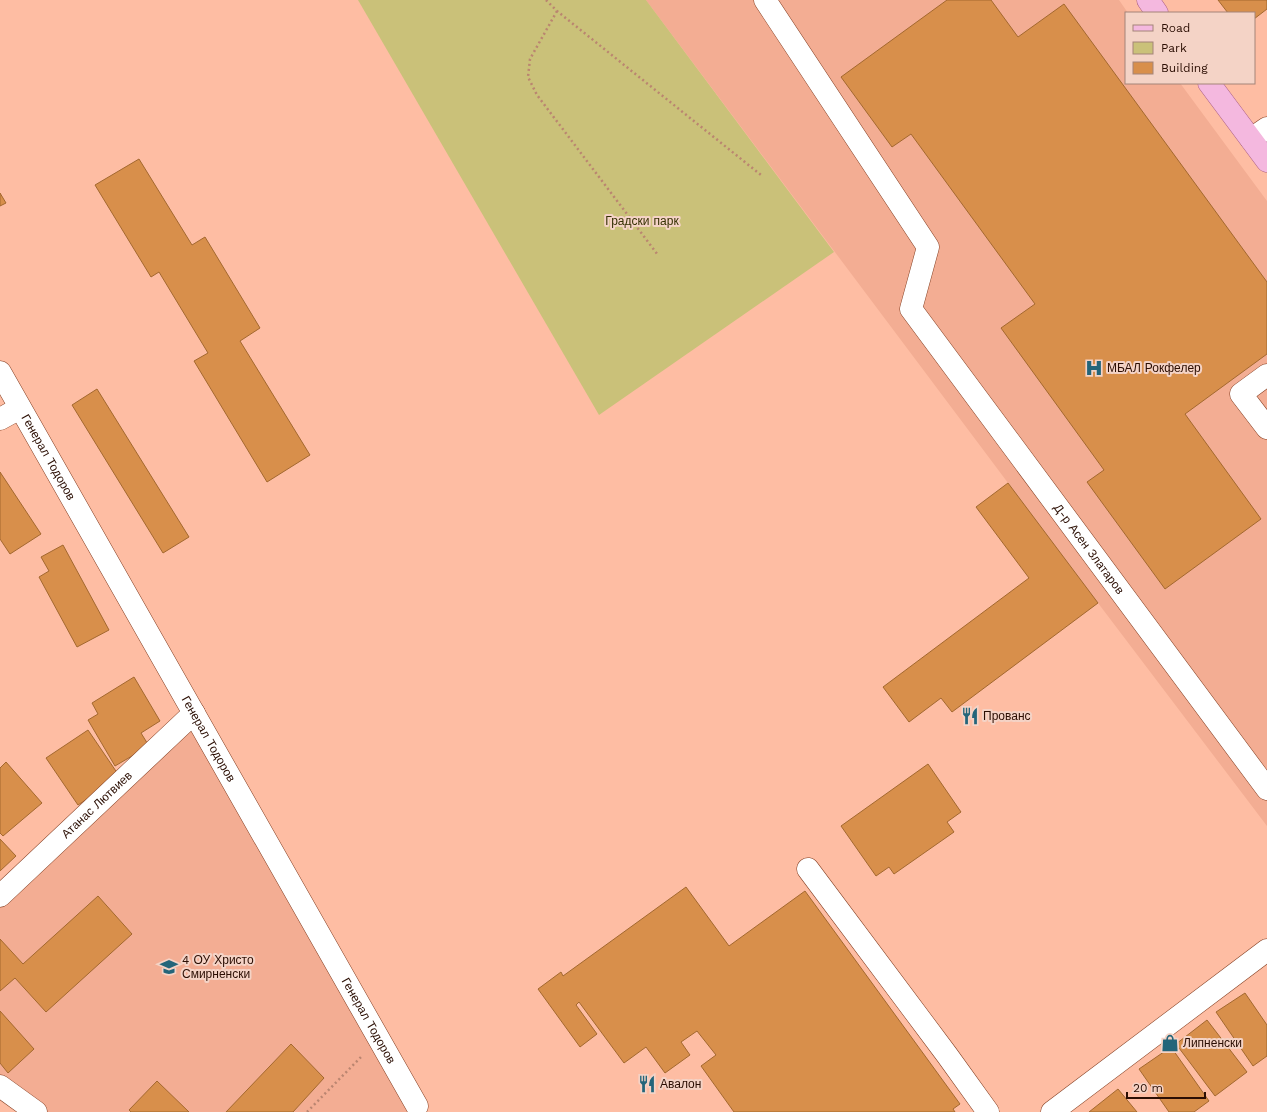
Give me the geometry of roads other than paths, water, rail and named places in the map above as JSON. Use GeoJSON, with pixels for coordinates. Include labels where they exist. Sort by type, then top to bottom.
{"type":"FeatureCollection","features":[{"type":"Feature","properties":{"kind":"main road"},"geometry":{"type":"LineString","coordinates":[[1148,0],[1156,12]]}},
{"type":"Feature","properties":{"kind":"main road"},"geometry":{"type":"LineString","coordinates":[[1210,84],[1259,133],[1267,161]]}},
{"type":"Feature","properties":{"kind":"street","name":"Д-р Асен Златаров"},"geometry":{"type":"LineString","coordinates":[[765,0],[928,247],[911,309],[1267,789]]}},
{"type":"Feature","properties":{"kind":"street","name":"Генерал Тодоров"},"geometry":{"type":"LineString","coordinates":[[0,372],[417,1106]]}},
{"type":"Feature","properties":{"kind":"street"},"geometry":{"type":"LineString","coordinates":[[1267,375],[1241,394],[1267,428]]}},
{"type":"Feature","properties":{"kind":"street"},"geometry":{"type":"LineString","coordinates":[[0,419],[20,408]]}},
{"type":"Feature","properties":{"kind":"street","name":"Атанас Лютвиев"},"geometry":{"type":"LineString","coordinates":[[0,896],[194,713]]}},
{"type":"Feature","properties":{"kind":"street"},"geometry":{"type":"LineString","coordinates":[[808,869],[988,1112]]}},
{"type":"Feature","properties":{"kind":"street"},"geometry":{"type":"LineString","coordinates":[[1054,1112],[1267,950]]}},
{"type":"Feature","properties":{"kind":"street"},"geometry":{"type":"LineString","coordinates":[[0,1086],[36,1112]]}},
{"type":"Feature","properties":{"kind":"place","name":"МБАЛ Рокфелер"},"geometry":{"type":"Point","coordinates":[1094,368]}},
{"type":"Feature","properties":{"kind":"place","name":"Прованс"},"geometry":{"type":"Point","coordinates":[970,716]}},
{"type":"Feature","properties":{"kind":"place","name":"4 ОУ Христо Смирненски"},"geometry":{"type":"Point","coordinates":[169,967]}},
{"type":"Feature","properties":{"kind":"place","name":"Липненски"},"geometry":{"type":"Point","coordinates":[1170,1043]}},
{"type":"Feature","properties":{"kind":"place","name":"Авалон"},"geometry":{"type":"Point","coordinates":[647,1084]}},
{"type":"Feature","properties":{"kind":"park label","name":"Градски парк"},"geometry":{"type":"Point","coordinates":[642,221]}}]}
